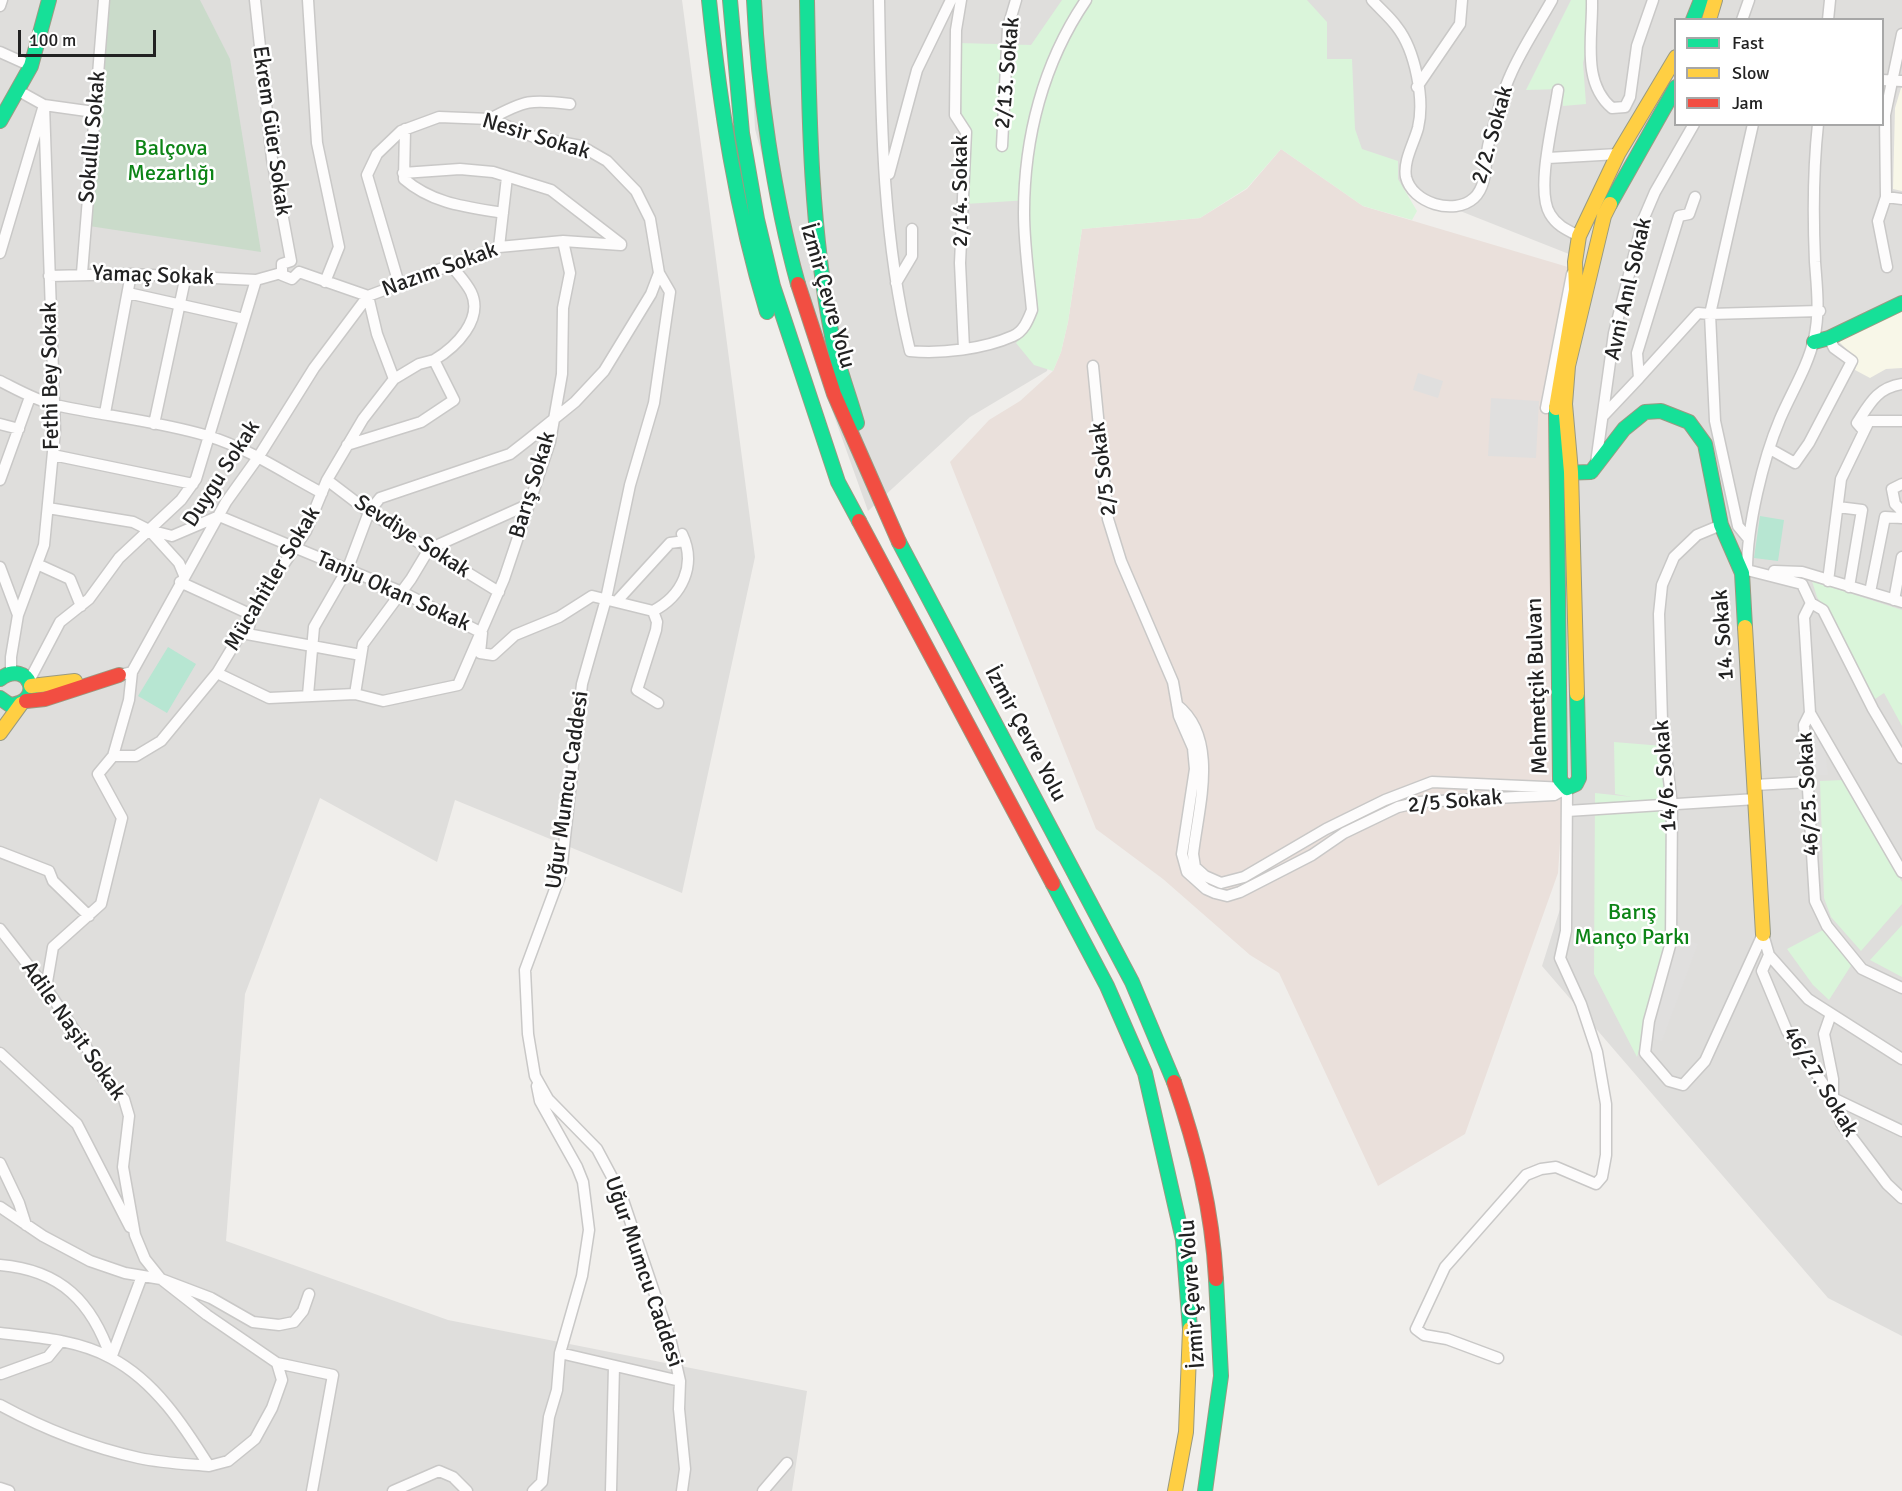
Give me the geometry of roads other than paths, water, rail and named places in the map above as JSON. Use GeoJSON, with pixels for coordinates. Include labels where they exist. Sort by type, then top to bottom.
{"type":"FeatureCollection","features":[{"type":"Feature","properties":{"kind":"main road"},"geometry":{"type":"LineString","coordinates":[[0,121],[31,66],[49,0]]}},
{"type":"Feature","properties":{"kind":"main road"},"geometry":{"type":"LineString","coordinates":[[709,0],[716,68],[739,216],[779,349],[838,482]]}},
{"type":"Feature","properties":{"kind":"main road","name":"İzmir Çevre Yolu"},"geometry":{"type":"LineString","coordinates":[[730,0],[742,133],[757,219],[773,286],[838,482],[1107,986],[1145,1073],[1184,1240],[1189,1294],[1186,1432],[1175,1491]]}},
{"type":"Feature","properties":{"kind":"main road","name":"İzmir Çevre Yolu"},"geometry":{"type":"LineString","coordinates":[[754,0],[756,39],[774,169],[791,258],[808,318],[834,394],[905,555],[1132,982],[1168,1066],[1190,1128],[1212,1225],[1221,1376],[1204,1491]]}},
{"type":"Feature","properties":{"kind":"main road"},"geometry":{"type":"LineString","coordinates":[[807,0],[811,147],[819,247],[830,329],[871,478]]}},
{"type":"Feature","properties":{"kind":"main road"},"geometry":{"type":"LineString","coordinates":[[1695,18],[1701,0]]}},
{"type":"Feature","properties":{"kind":"main road"},"geometry":{"type":"LineString","coordinates":[[1710,18],[1715,0]]}},
{"type":"Feature","properties":{"kind":"main road","name":"Mehmetçik Bulvarı"},"geometry":{"type":"LineString","coordinates":[[1567,788],[1576,784],[1579,778],[1560,404],[1576,290],[1575,262],[1579,236],[1618,154],[1674,60]]}},
{"type":"Feature","properties":{"kind":"main road","name":"Mehmetçik Bulvarı"},"geometry":{"type":"LineString","coordinates":[[1560,404],[1604,216],[1621,180],[1674,90]]}},
{"type":"Feature","properties":{"kind":"main road"},"geometry":{"type":"LineString","coordinates":[[1814,342],[1829,338],[1902,303]]}},
{"type":"Feature","properties":{"kind":"main road"},"geometry":{"type":"LineString","coordinates":[[1565,472],[1591,472],[1624,429],[1645,412],[1661,411],[1689,422],[1705,444],[1721,525],[1745,569]]}},
{"type":"Feature","properties":{"kind":"main road","name":"14. Sokak"},"geometry":{"type":"LineString","coordinates":[[1745,569],[1763,934]]}},
{"type":"Feature","properties":{"kind":"main road"},"geometry":{"type":"LineString","coordinates":[[4,674],[22,673],[30,684]]}},
{"type":"Feature","properties":{"kind":"main road"},"geometry":{"type":"LineString","coordinates":[[30,684],[126,673]]}},
{"type":"Feature","properties":{"kind":"main road"},"geometry":{"type":"LineString","coordinates":[[0,698],[10,705],[45,699],[126,673]]}},
{"type":"Feature","properties":{"kind":"main road"},"geometry":{"type":"LineString","coordinates":[[0,727],[23,703],[30,684]]}},
{"type":"Feature","properties":{"kind":"street"},"geometry":{"type":"LineString","coordinates":[[0,6],[2,0]]}},
{"type":"Feature","properties":{"kind":"street","name":"Sokullu Sokak"},"geometry":{"type":"LineString","coordinates":[[82,273],[104,0]]}},
{"type":"Feature","properties":{"kind":"street"},"geometry":{"type":"LineString","coordinates":[[308,0],[317,143],[339,247],[326,282]]}},
{"type":"Feature","properties":{"kind":"street"},"geometry":{"type":"LineString","coordinates":[[879,0],[881,100],[896,283],[910,351],[931,353],[964,349],[1014,336],[1026,324],[1032,310],[1024,214],[1031,131],[1050,66],[1064,34],[1086,0]]}},
{"type":"Feature","properties":{"kind":"street"},"geometry":{"type":"LineString","coordinates":[[887,183],[917,70],[951,0]]}},
{"type":"Feature","properties":{"kind":"street","name":"2/14. Sokak"},"geometry":{"type":"LineString","coordinates":[[961,0],[956,30],[955,115],[966,132],[960,263],[964,349]]}},
{"type":"Feature","properties":{"kind":"street","name":"2/13. Sokak"},"geometry":{"type":"LineString","coordinates":[[1002,146],[1008,27],[1016,0]]}},
{"type":"Feature","properties":{"kind":"street"},"geometry":{"type":"LineString","coordinates":[[1372,0],[1398,28],[1405,40],[1417,87]]}},
{"type":"Feature","properties":{"kind":"street"},"geometry":{"type":"LineString","coordinates":[[1417,87],[1460,24],[1462,0]]}},
{"type":"Feature","properties":{"kind":"street","name":"2/2. Sokak"},"geometry":{"type":"LineString","coordinates":[[1417,87],[1420,117],[1406,165],[1406,177],[1413,190],[1429,203],[1453,206],[1474,198],[1484,181],[1488,147],[1509,76],[1552,0]]}},
{"type":"Feature","properties":{"kind":"street"},"geometry":{"type":"LineString","coordinates":[[1592,0],[1590,64],[1599,98],[1612,108],[1625,107],[1629,97],[1637,45],[1653,0]]}},
{"type":"Feature","properties":{"kind":"street"},"geometry":{"type":"LineString","coordinates":[[1743,18],[1749,0]]}},
{"type":"Feature","properties":{"kind":"street"},"geometry":{"type":"LineString","coordinates":[[1828,18],[1830,0]]}},
{"type":"Feature","properties":{"kind":"street","name":"Ekrem Güer Sokak"},"geometry":{"type":"LineString","coordinates":[[255,1],[272,159],[291,261]]}},
{"type":"Feature","properties":{"kind":"street"},"geometry":{"type":"LineString","coordinates":[[1887,267],[1878,221],[1886,197],[1886,115],[1902,34]]}},
{"type":"Feature","properties":{"kind":"street"},"geometry":{"type":"LineString","coordinates":[[0,52],[31,66]]}},
{"type":"Feature","properties":{"kind":"street"},"geometry":{"type":"LineString","coordinates":[[17,90],[44,105],[94,112]]}},
{"type":"Feature","properties":{"kind":"street"},"geometry":{"type":"LineString","coordinates":[[1558,90],[1543,191],[1548,213],[1559,226],[1579,236]]}},
{"type":"Feature","properties":{"kind":"street"},"geometry":{"type":"LineString","coordinates":[[490,119],[519,103],[536,99],[570,104]]}},
{"type":"Feature","properties":{"kind":"street"},"geometry":{"type":"LineString","coordinates":[[0,253],[44,105]]}},
{"type":"Feature","properties":{"kind":"street","name":"Fethi Bey Sokak"},"geometry":{"type":"LineString","coordinates":[[4,674],[11,657],[18,615],[44,545],[53,455],[54,405],[44,105]]}},
{"type":"Feature","properties":{"kind":"street","name":"Nesir Sokak"},"geometry":{"type":"LineString","coordinates":[[399,284],[367,175],[377,154],[405,129],[439,117],[490,119],[534,137],[581,146],[607,161],[636,191],[650,219],[659,273]]}},
{"type":"Feature","properties":{"kind":"street","name":"Avni Anıl Sokak"},"geometry":{"type":"LineString","coordinates":[[1596,465],[1614,333],[1643,220],[1654,192],[1693,126]]}},
{"type":"Feature","properties":{"kind":"street"},"geometry":{"type":"LineString","coordinates":[[1748,538],[1738,526],[1715,421],[1710,314],[1753,126]]}},
{"type":"Feature","properties":{"kind":"street","name":"14. Sokak"},"geometry":{"type":"LineString","coordinates":[[1745,569],[1748,538],[1770,450],[1779,421],[1814,342],[1820,311],[1814,159],[1818,126]]}},
{"type":"Feature","properties":{"kind":"street"},"geometry":{"type":"LineString","coordinates":[[405,129],[404,179],[418,192],[439,201],[503,213]]}},
{"type":"Feature","properties":{"kind":"street"},"geometry":{"type":"LineString","coordinates":[[1548,158],[1618,154]]}},
{"type":"Feature","properties":{"kind":"street"},"geometry":{"type":"LineString","coordinates":[[403,173],[460,169],[493,172],[507,177],[499,247]]}},
{"type":"Feature","properties":{"kind":"street","name":"Nazım Sokak"},"geometry":{"type":"LineString","coordinates":[[299,272],[368,296],[499,247],[563,241],[621,245],[551,190],[507,177]]}},
{"type":"Feature","properties":{"kind":"street"},"geometry":{"type":"LineString","coordinates":[[1639,378],[1637,353],[1665,256],[1679,216],[1689,214],[1695,197]]}},
{"type":"Feature","properties":{"kind":"street"},"geometry":{"type":"LineString","coordinates":[[1886,197],[1902,199]]}},
{"type":"Feature","properties":{"kind":"street"},"geometry":{"type":"LineString","coordinates":[[896,283],[912,256],[912,229]]}},
{"type":"Feature","properties":{"kind":"street","name":"Barış Sokak"},"geometry":{"type":"LineString","coordinates":[[355,694],[383,701],[458,685],[482,633],[499,592],[550,442],[562,374],[563,308],[570,273],[563,241]]}},
{"type":"Feature","properties":{"kind":"street"},"geometry":{"type":"LineString","coordinates":[[291,261],[298,266],[299,272],[290,279],[281,273],[282,264],[291,261]]}},
{"type":"Feature","properties":{"kind":"street"},"geometry":{"type":"LineString","coordinates":[[368,296],[377,334],[394,379],[419,364],[434,360],[460,341],[475,312],[471,293],[451,265]]}},
{"type":"Feature","properties":{"kind":"street","name":"Yamaç Sokak"},"geometry":{"type":"LineString","coordinates":[[49,276],[82,273],[186,275],[256,280],[281,273]]}},
{"type":"Feature","properties":{"kind":"street"},"geometry":{"type":"LineString","coordinates":[[308,695],[314,627],[348,568],[369,512],[380,498],[510,454],[575,402],[604,371],[651,294],[659,273]]}},
{"type":"Feature","properties":{"kind":"street","name":"Uğur Mumcu Caddesi"},"geometry":{"type":"LineString","coordinates":[[659,273],[670,292],[654,403],[630,485],[611,600],[582,684],[561,873],[525,970],[528,1034],[535,1076],[548,1099],[597,1149],[621,1194],[671,1342],[680,1381],[679,1409],[685,1469],[682,1491]]}},
{"type":"Feature","properties":{"kind":"street"},"geometry":{"type":"LineString","coordinates":[[105,413],[131,274]]}},
{"type":"Feature","properties":{"kind":"street"},"geometry":{"type":"LineString","coordinates":[[154,424],[186,275]]}},
{"type":"Feature","properties":{"kind":"street"},"geometry":{"type":"LineString","coordinates":[[30,684],[60,622],[89,599],[119,558],[181,500],[193,484],[256,280]]}},
{"type":"Feature","properties":{"kind":"street"},"geometry":{"type":"LineString","coordinates":[[128,293],[244,319]]}},
{"type":"Feature","properties":{"kind":"street","name":"Duygu Sokak"},"geometry":{"type":"LineString","coordinates":[[126,673],[219,516],[314,368],[368,296]]}},
{"type":"Feature","properties":{"kind":"street"},"geometry":{"type":"LineString","coordinates":[[1604,415],[1698,313],[1820,311]]}},
{"type":"Feature","properties":{"kind":"street"},"geometry":{"type":"LineString","coordinates":[[1770,450],[1795,463],[1809,443],[1852,361],[1834,348],[1829,338]]}},
{"type":"Feature","properties":{"kind":"street"},"geometry":{"type":"LineString","coordinates":[[347,445],[421,422],[454,400],[434,360]]}},
{"type":"Feature","properties":{"kind":"street","name":"2/5 Sokak"},"geometry":{"type":"LineString","coordinates":[[1093,366],[1108,519],[1121,561],[1173,681],[1177,705],[1193,748],[1195,769],[1182,854],[1187,872],[1206,889],[1227,896],[1250,887],[1311,855],[1344,833],[1398,807],[1420,802],[1554,795],[1567,788]]}},
{"type":"Feature","properties":{"kind":"street","name":"Mücahitler Sokak"},"geometry":{"type":"LineString","coordinates":[[113,756],[136,756],[161,741],[218,673],[306,531],[327,480],[347,445],[363,419],[394,379]]}},
{"type":"Feature","properties":{"kind":"street"},"geometry":{"type":"LineString","coordinates":[[0,381],[30,397],[54,405],[105,413],[207,436],[259,456],[322,494]]}},
{"type":"Feature","properties":{"kind":"street"},"geometry":{"type":"LineString","coordinates":[[1864,431],[1857,423],[1875,395],[1890,386],[1902,384]]}},
{"type":"Feature","properties":{"kind":"street"},"geometry":{"type":"LineString","coordinates":[[0,480],[30,397]]}},
{"type":"Feature","properties":{"kind":"street"},"geometry":{"type":"LineString","coordinates":[[1828,581],[1841,479],[1869,421],[1902,421]]}},
{"type":"Feature","properties":{"kind":"street"},"geometry":{"type":"LineString","coordinates":[[0,424],[19,429]]}},
{"type":"Feature","properties":{"kind":"street"},"geometry":{"type":"LineString","coordinates":[[53,455],[193,484]]}},
{"type":"Feature","properties":{"kind":"street","name":"Sevdiye Sokak"},"geometry":{"type":"LineString","coordinates":[[327,480],[369,512],[499,592]]}},
{"type":"Feature","properties":{"kind":"street"},"geometry":{"type":"LineString","coordinates":[[1902,484],[1892,489],[1895,504],[1902,511]]}},
{"type":"Feature","properties":{"kind":"street"},"geometry":{"type":"LineString","coordinates":[[218,673],[269,698],[355,694],[363,644],[402,592],[429,549],[527,506]]}},
{"type":"Feature","properties":{"kind":"street"},"geometry":{"type":"LineString","coordinates":[[1838,507],[1862,510],[1849,586]]}},
{"type":"Feature","properties":{"kind":"street"},"geometry":{"type":"LineString","coordinates":[[48,508],[133,522],[149,530],[172,536],[219,516]]}},
{"type":"Feature","properties":{"kind":"street","name":"Tanju Okan Sokak"},"geometry":{"type":"LineString","coordinates":[[219,516],[402,592],[482,633],[480,653],[493,655],[515,635],[559,617],[592,596],[611,600]]}},
{"type":"Feature","properties":{"kind":"street"},"geometry":{"type":"LineString","coordinates":[[1870,592],[1885,517],[1902,518]]}},
{"type":"Feature","properties":{"kind":"street","name":"14/6. Sokak"},"geometry":{"type":"LineString","coordinates":[[1645,1053],[1649,1021],[1671,942],[1672,805],[1662,721],[1659,614],[1662,585],[1674,557],[1697,535],[1721,525]]}},
{"type":"Feature","properties":{"kind":"street"},"geometry":{"type":"LineString","coordinates":[[149,530],[179,563],[182,579],[252,615],[247,634],[361,655]]}},
{"type":"Feature","properties":{"kind":"street"},"geometry":{"type":"LineString","coordinates":[[683,538],[689,551],[689,564],[682,584],[674,597],[653,611],[611,600],[670,543],[683,538]]}},
{"type":"Feature","properties":{"kind":"street"},"geometry":{"type":"LineString","coordinates":[[1745,569],[1780,573],[1802,572],[1898,601],[1902,557]]}},
{"type":"Feature","properties":{"kind":"street"},"geometry":{"type":"LineString","coordinates":[[37,564],[70,579],[81,606]]}},
{"type":"Feature","properties":{"kind":"street"},"geometry":{"type":"LineString","coordinates":[[0,567],[18,615]]}},
{"type":"Feature","properties":{"kind":"street"},"geometry":{"type":"LineString","coordinates":[[1745,569],[1802,584],[1811,603],[1823,610],[1873,709],[1902,758]]}},
{"type":"Feature","properties":{"kind":"street","name":"46/25. Sokak"},"geometry":{"type":"LineString","coordinates":[[1811,603],[1804,617],[1810,713],[1804,724],[1815,901],[1827,926],[1862,969],[1902,988]]}},
{"type":"Feature","properties":{"kind":"street"},"geometry":{"type":"LineString","coordinates":[[653,611],[657,622],[656,630],[638,690],[658,703]]}},
{"type":"Feature","properties":{"kind":"street"},"geometry":{"type":"LineString","coordinates":[[46,988],[53,947],[101,904],[123,818],[98,774],[113,756],[129,700],[126,673]]}},
{"type":"Feature","properties":{"kind":"street","name":"2/5 Sokak"},"geometry":{"type":"LineString","coordinates":[[1177,705],[1189,714],[1203,760],[1193,854],[1195,867],[1205,876],[1221,883],[1253,873],[1326,829],[1385,800],[1432,782],[1567,788]]}},
{"type":"Feature","properties":{"kind":"street"},"geometry":{"type":"LineString","coordinates":[[1810,713],[1902,872]]}},
{"type":"Feature","properties":{"kind":"street"},"geometry":{"type":"LineString","coordinates":[[1755,785],[1808,782]]}},
{"type":"Feature","properties":{"kind":"street"},"geometry":{"type":"LineString","coordinates":[[1498,1358],[1447,1339],[1424,1335],[1416,1329],[1445,1267],[1526,1175],[1550,1167],[1596,1184],[1602,1177],[1606,1155],[1606,1104],[1597,1052],[1581,1004],[1560,958],[1566,931],[1567,788]]}},
{"type":"Feature","properties":{"kind":"street"},"geometry":{"type":"LineString","coordinates":[[1567,811],[1756,799]]}},
{"type":"Feature","properties":{"kind":"street"},"geometry":{"type":"LineString","coordinates":[[0,852],[49,871],[53,881],[89,916]]}},
{"type":"Feature","properties":{"kind":"street","name":"Adile Naşit Sokak"},"geometry":{"type":"LineString","coordinates":[[0,929],[46,988],[92,1056],[103,1078],[124,1099],[129,1116],[123,1167],[135,1235],[145,1259],[161,1279]]}},
{"type":"Feature","properties":{"kind":"street"},"geometry":{"type":"LineString","coordinates":[[1763,934],[1770,955],[1808,999],[1902,1059]]}},
{"type":"Feature","properties":{"kind":"street","name":"14. Sokak"},"geometry":{"type":"LineString","coordinates":[[1645,1053],[1669,1081],[1683,1085],[1691,1079],[1705,1061],[1723,1026],[1763,934]]}},
{"type":"Feature","properties":{"kind":"street","name":"46/27. Sokak"},"geometry":{"type":"LineString","coordinates":[[1770,955],[1762,971],[1786,1031],[1833,1098],[1841,1123],[1887,1184],[1902,1198]]}},
{"type":"Feature","properties":{"kind":"street"},"geometry":{"type":"LineString","coordinates":[[1832,1014],[1824,1035],[1833,1079],[1833,1098],[1902,1131]]}},
{"type":"Feature","properties":{"kind":"street"},"geometry":{"type":"LineString","coordinates":[[0,1053],[77,1124],[135,1235]]}},
{"type":"Feature","properties":{"kind":"street"},"geometry":{"type":"LineString","coordinates":[[533,1491],[542,1482],[549,1418],[557,1390],[560,1353],[582,1276],[589,1230],[583,1182],[540,1101],[535,1076]]}},
{"type":"Feature","properties":{"kind":"street"},"geometry":{"type":"LineString","coordinates":[[0,1163],[26,1224]]}},
{"type":"Feature","properties":{"kind":"street"},"geometry":{"type":"LineString","coordinates":[[0,1207],[90,1261],[125,1274],[161,1279],[211,1299],[253,1322],[279,1325],[294,1322],[303,1311],[309,1294]]}},
{"type":"Feature","properties":{"kind":"street"},"geometry":{"type":"LineString","coordinates":[[0,1265],[26,1267],[63,1285],[82,1300],[103,1334],[111,1358]]}},
{"type":"Feature","properties":{"kind":"street"},"geometry":{"type":"LineString","coordinates":[[111,1358],[142,1276]]}},
{"type":"Feature","properties":{"kind":"street"},"geometry":{"type":"LineString","coordinates":[[161,1279],[207,1315],[277,1362],[333,1375],[312,1491]]}},
{"type":"Feature","properties":{"kind":"street"},"geometry":{"type":"LineString","coordinates":[[0,1333],[61,1341],[111,1358],[160,1397],[187,1431],[209,1466]]}},
{"type":"Feature","properties":{"kind":"street"},"geometry":{"type":"LineString","coordinates":[[1,1374],[48,1357],[61,1341]]}},
{"type":"Feature","properties":{"kind":"street"},"geometry":{"type":"LineString","coordinates":[[560,1353],[680,1381]]}},
{"type":"Feature","properties":{"kind":"street"},"geometry":{"type":"LineString","coordinates":[[0,1405],[59,1434],[86,1443],[140,1458],[209,1466],[228,1461],[255,1439],[272,1408],[282,1380],[277,1362]]}},
{"type":"Feature","properties":{"kind":"street"},"geometry":{"type":"LineString","coordinates":[[611,1491],[614,1366]]}},
{"type":"Feature","properties":{"kind":"street"},"geometry":{"type":"LineString","coordinates":[[763,1491],[787,1463]]}},
{"type":"Feature","properties":{"kind":"street"},"geometry":{"type":"LineString","coordinates":[[393,1491],[439,1471],[453,1477],[466,1491]]}},
{"type":"Feature","properties":{"kind":"street"},"geometry":{"type":"LineString","coordinates":[[0,1488],[9,1491]]}},
{"type":"Feature","properties":{"kind":"park label","name":"Balçova Mezarlığı"},"geometry":{"type":"Point","coordinates":[171,162]}},
{"type":"Feature","properties":{"kind":"park label","name":"Barış Manço Parkı"},"geometry":{"type":"Point","coordinates":[1632,926]}}]}
